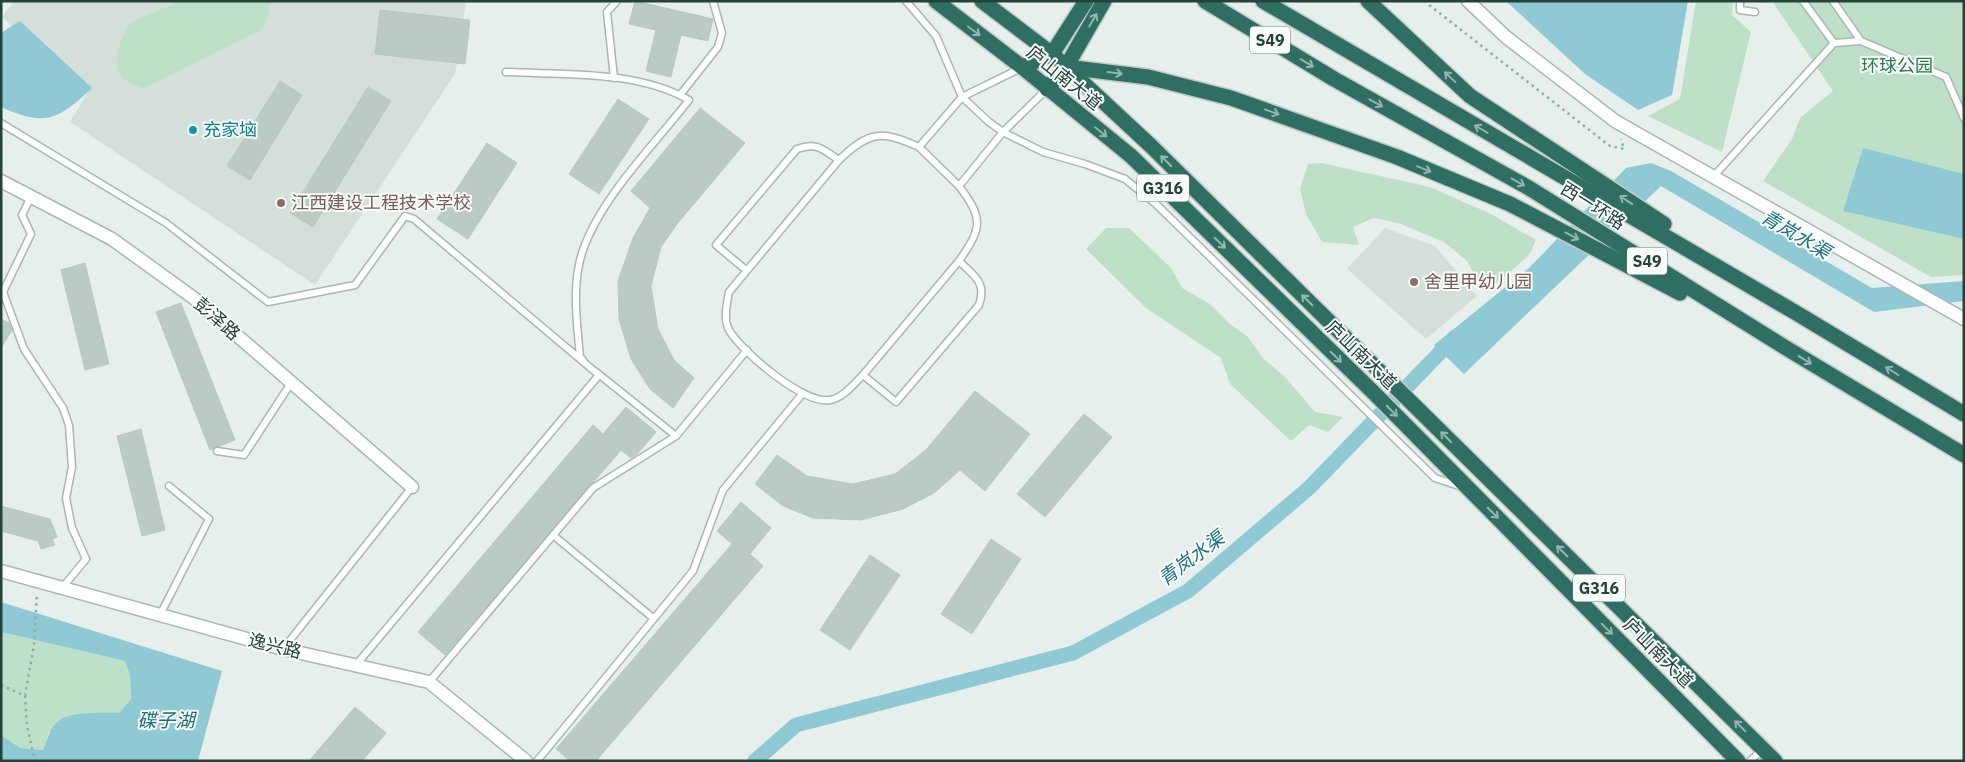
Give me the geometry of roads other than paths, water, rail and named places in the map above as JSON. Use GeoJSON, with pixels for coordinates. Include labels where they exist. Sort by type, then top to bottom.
{"type":"FeatureCollection","features":[{"type":"Feature","properties":{"kind":"highway","name":"庐山南大道"},"geometry":{"type":"LineString","coordinates":[[936,1],[1022,67],[1131,156],[1374,393],[1738,761]]}},
{"type":"Feature","properties":{"kind":"highway","name":"庐山南大道"},"geometry":{"type":"LineString","coordinates":[[982,1],[1052,54],[1151,146],[1775,761]]}},
{"type":"Feature","properties":{"kind":"highway"},"geometry":{"type":"LineString","coordinates":[[1022,67],[1052,54],[1086,1]]}},
{"type":"Feature","properties":{"kind":"highway"},"geometry":{"type":"LineString","coordinates":[[1047,89],[1066,67],[1104,1]]}},
{"type":"Feature","properties":{"kind":"highway","name":"西一环路"},"geometry":{"type":"LineString","coordinates":[[1206,1],[1334,79],[1530,188],[1961,456]]}},
{"type":"Feature","properties":{"kind":"highway","name":"西一环路"},"geometry":{"type":"LineString","coordinates":[[1263,1],[1798,314],[1964,414]]}},
{"type":"Feature","properties":{"kind":"highway"},"geometry":{"type":"LineString","coordinates":[[1368,1],[1470,96],[1798,314]]}},
{"type":"Feature","properties":{"kind":"highway"},"geometry":{"type":"LineString","coordinates":[[1066,67],[1148,77],[1230,98],[1396,157],[1510,204],[1786,348]]}},
{"type":"Feature","properties":{"kind":"highway"},"geometry":{"type":"LineString","coordinates":[[1920,389],[1964,409]]}},
{"type":"Feature","properties":{"kind":"street"},"geometry":{"type":"LineString","coordinates":[[1468,1],[1506,38],[1615,120],[1716,173],[1964,319]]}},
{"type":"Feature","properties":{"kind":"street","name":"彭泽路"},"geometry":{"type":"LineString","coordinates":[[1,181],[112,239],[195,299],[412,487]]}},
{"type":"Feature","properties":{"kind":"street","name":"逸兴路"},"geometry":{"type":"LineString","coordinates":[[1,570],[283,649],[430,682],[526,761]]}},
{"type":"Feature","properties":{"kind":"lane"},"geometry":{"type":"LineString","coordinates":[[614,78],[607,12],[617,1]]}},
{"type":"Feature","properties":{"kind":"lane"},"geometry":{"type":"LineString","coordinates":[[680,95],[718,47],[722,33],[713,1]]}},
{"type":"Feature","properties":{"kind":"lane"},"geometry":{"type":"LineString","coordinates":[[906,1],[936,36],[962,97],[1003,132],[1043,152],[1085,164],[1125,179],[1157,204],[1435,478],[1470,490]]}},
{"type":"Feature","properties":{"kind":"lane"},"geometry":{"type":"LineString","coordinates":[[1740,1],[1740,10],[1755,12]]}},
{"type":"Feature","properties":{"kind":"lane"},"geometry":{"type":"LineString","coordinates":[[1803,1],[1834,43]]}},
{"type":"Feature","properties":{"kind":"lane"},"geometry":{"type":"LineString","coordinates":[[1833,1],[1861,41]]}},
{"type":"Feature","properties":{"kind":"lane"},"geometry":{"type":"LineString","coordinates":[[1716,173],[1834,43],[1861,41],[1946,78],[1964,118]]}},
{"type":"Feature","properties":{"kind":"lane"},"geometry":{"type":"LineString","coordinates":[[919,147],[962,97],[1022,67]]}},
{"type":"Feature","properties":{"kind":"lane"},"geometry":{"type":"LineString","coordinates":[[506,72],[614,78],[651,85],[689,100],[602,209],[582,251],[575,298],[580,357],[599,375]]}},
{"type":"Feature","properties":{"kind":"lane"},"geometry":{"type":"LineString","coordinates":[[959,186],[1003,132],[1047,89]]}},
{"type":"Feature","properties":{"kind":"lane"},"geometry":{"type":"LineString","coordinates":[[1,123],[166,223],[268,302],[355,285],[405,216],[414,219],[599,375],[676,436]]}},
{"type":"Feature","properties":{"kind":"lane"},"geometry":{"type":"LineString","coordinates":[[874,136],[896,137],[919,147],[959,186],[974,206],[978,223],[972,242],[959,261],[863,375],[846,391],[830,400],[810,398],[786,383],[747,350],[728,329],[726,311],[729,292],[839,160],[856,143],[874,136]]}},
{"type":"Feature","properties":{"kind":"lane"},"geometry":{"type":"LineString","coordinates":[[746,270],[716,245],[784,164],[797,149],[809,145],[820,147],[839,160]]}},
{"type":"Feature","properties":{"kind":"lane"},"geometry":{"type":"LineString","coordinates":[[31,196],[22,215],[31,234],[2,292],[24,350],[63,408],[69,425],[72,467],[66,498],[72,528],[86,559],[62,588]]}},
{"type":"Feature","properties":{"kind":"lane"},"geometry":{"type":"LineString","coordinates":[[863,375],[896,402],[979,305],[983,294],[981,282],[959,261]]}},
{"type":"Feature","properties":{"kind":"lane"},"geometry":{"type":"LineString","coordinates":[[430,682],[593,488],[676,436],[747,350]]}},
{"type":"Feature","properties":{"kind":"lane"},"geometry":{"type":"LineString","coordinates":[[356,665],[599,375]]}},
{"type":"Feature","properties":{"kind":"lane"},"geometry":{"type":"LineString","coordinates":[[217,451],[244,455],[291,383]]}},
{"type":"Feature","properties":{"kind":"lane"},"geometry":{"type":"LineString","coordinates":[[537,761],[693,571],[723,490],[803,393]]}},
{"type":"Feature","properties":{"kind":"lane"},"geometry":{"type":"LineString","coordinates":[[160,615],[209,518],[169,486]]}},
{"type":"Feature","properties":{"kind":"lane"},"geometry":{"type":"LineString","coordinates":[[283,649],[412,487]]}},
{"type":"Feature","properties":{"kind":"lane"},"geometry":{"type":"LineString","coordinates":[[553,535],[653,618]]}},
{"type":"Feature","properties":{"kind":"lane"},"geometry":{"type":"LineString","coordinates":[[1750,761],[1763,749]]}},
{"type":"Feature","properties":{"kind":"water"},"geometry":{"type":"Polygon","coordinates":[[[1506,1],[1688,1],[1672,95],[1638,110],[1585,74],[1506,1]]]}},
{"type":"Feature","properties":{"kind":"water"},"geometry":{"type":"Polygon","coordinates":[[[20,21],[92,88],[70,107],[50,117],[29,117],[1,107],[1,33],[20,21]]]}},
{"type":"Feature","properties":{"kind":"water"},"geometry":{"type":"Polygon","coordinates":[[[1863,148],[1964,174],[1964,239],[1843,211],[1863,148]]]}},
{"type":"Feature","properties":{"kind":"water"},"geometry":{"type":"Polygon","coordinates":[[[1651,163],[1671,171],[1872,288],[1964,281],[1964,301],[1874,312],[1661,186],[1464,374],[1434,345],[1529,268],[1626,168],[1651,163]]]}},
{"type":"Feature","properties":{"kind":"water","name":"碟子湖"},"geometry":{"type":"Polygon","coordinates":[[[1,602],[222,671],[198,761],[1,761],[1,735],[20,748],[43,750],[52,728],[62,718],[86,713],[119,713],[131,699],[130,675],[125,661],[1,632],[1,602]]]}},
{"type":"Feature","properties":{"kind":"waterway","name":"青岚水渠"},"geometry":{"type":"LineString","coordinates":[[755,761],[796,725],[1073,653],[1188,591],[1309,488],[1455,337]]}},
{"type":"Feature","properties":{"kind":"place","name":"充家垴"},"geometry":{"type":"Point","coordinates":[193,130]}},
{"type":"Feature","properties":{"kind":"place","name":"江西建设工程技术学校"},"geometry":{"type":"Point","coordinates":[281,203]}},
{"type":"Feature","properties":{"kind":"place","name":"舍里甲幼儿园"},"geometry":{"type":"Point","coordinates":[1414,282]}},
{"type":"Feature","properties":{"kind":"park label","name":"环球公园"},"geometry":{"type":"Point","coordinates":[1897,66]}}]}
